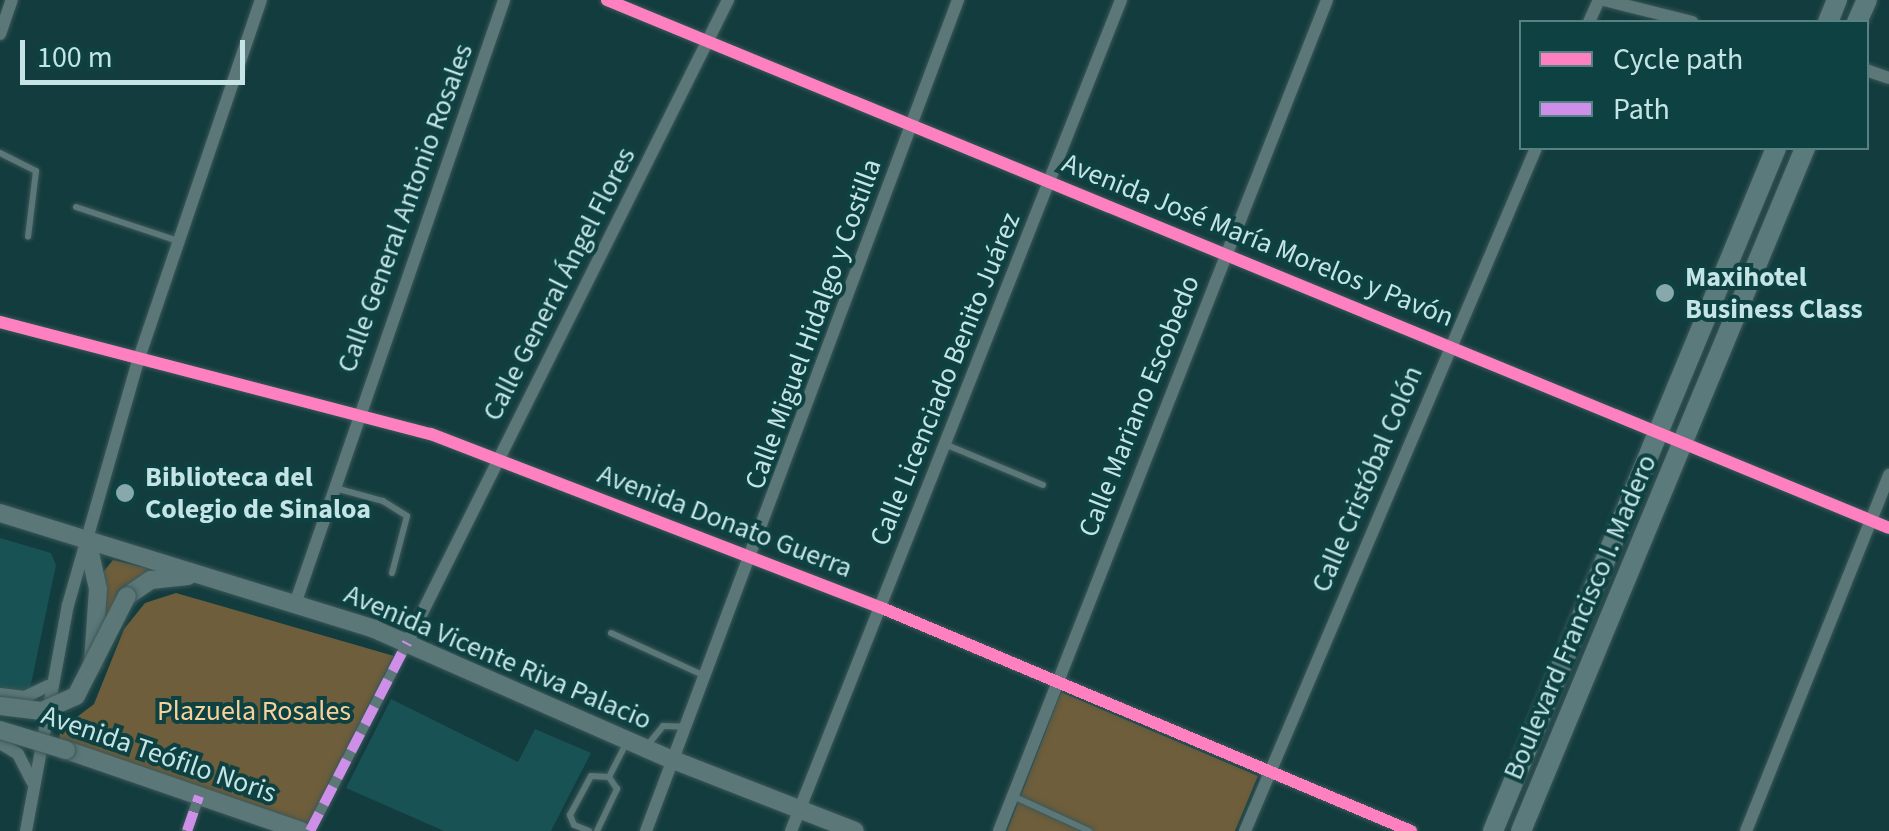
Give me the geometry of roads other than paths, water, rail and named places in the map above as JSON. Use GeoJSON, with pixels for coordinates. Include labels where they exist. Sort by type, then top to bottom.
{"type":"FeatureCollection","features":[{"type":"Feature","properties":{"kind":"main road","name":"Boulevard Francisco I. Madero"},"geometry":{"type":"LineString","coordinates":[[1493,831],[1775,150]]}},
{"type":"Feature","properties":{"kind":"main road","name":"Boulevard Francisco I. Madero"},"geometry":{"type":"LineString","coordinates":[[1521,831],[1804,150]]}},
{"type":"Feature","properties":{"kind":"main road","name":"Avenida Vicente Riva Palacio"},"geometry":{"type":"LineString","coordinates":[[0,512],[407,643],[673,760],[855,831]]}},
{"type":"Feature","properties":{"kind":"main road"},"geometry":{"type":"LineString","coordinates":[[87,539],[98,589],[92,674]]}},
{"type":"Feature","properties":{"kind":"main road"},"geometry":{"type":"LineString","coordinates":[[0,706],[54,709],[76,696],[92,674],[127,596],[166,576],[218,582]]}},
{"type":"Feature","properties":{"kind":"main road","name":"Avenida Teófilo Noris"},"geometry":{"type":"LineString","coordinates":[[0,730],[300,831]]}},
{"type":"Feature","properties":{"kind":"street"},"geometry":{"type":"LineString","coordinates":[[0,34],[12,0]]}},
{"type":"Feature","properties":{"kind":"street"},"geometry":{"type":"LineString","coordinates":[[26,831],[48,686],[87,539],[139,358],[262,0]]}},
{"type":"Feature","properties":{"kind":"street","name":"Calle General Antonio Rosales"},"geometry":{"type":"LineString","coordinates":[[295,604],[504,0]]}},
{"type":"Feature","properties":{"kind":"street","name":"Avenida José María Morelos y Pavón"},"geometry":{"type":"LineString","coordinates":[[607,0],[914,123],[1889,528]]}},
{"type":"Feature","properties":{"kind":"street","name":"Calle General Ángel Flores"},"geometry":{"type":"LineString","coordinates":[[407,643],[728,0]]}},
{"type":"Feature","properties":{"kind":"street","name":"Calle Miguel Hidalgo y Costilla"},"geometry":{"type":"LineString","coordinates":[[646,831],[753,558],[958,0]]}},
{"type":"Feature","properties":{"kind":"street","name":"Calle Licenciado Benito Juárez"},"geometry":{"type":"LineString","coordinates":[[791,831],[1121,0]]}},
{"type":"Feature","properties":{"kind":"street","name":"Calle Mariano Escobedo"},"geometry":{"type":"LineString","coordinates":[[999,831],[1327,0]]}},
{"type":"Feature","properties":{"kind":"street"},"geometry":{"type":"LineString","coordinates":[[1601,0],[1684,20]]}},
{"type":"Feature","properties":{"kind":"street","name":"Calle Cristóbal Colón"},"geometry":{"type":"LineString","coordinates":[[1245,831],[1535,150]]}},
{"type":"Feature","properties":{"kind":"street","name":"Avenida Donato Guerra"},"geometry":{"type":"LineString","coordinates":[[0,322],[359,412],[498,460],[882,608],[1411,831]]}},
{"type":"Feature","properties":{"kind":"street"},"geometry":{"type":"LineString","coordinates":[[1746,831],[1889,475]]}},
{"type":"Feature","properties":{"kind":"street"},"geometry":{"type":"LineString","coordinates":[[310,831],[407,643]]}},
{"type":"Feature","properties":{"kind":"street"},"geometry":{"type":"LineString","coordinates":[[0,694],[25,697],[48,686]]}},
{"type":"Feature","properties":{"kind":"street"},"geometry":{"type":"LineString","coordinates":[[0,743],[18,754],[32,783]]}},
{"type":"Feature","properties":{"kind":"street"},"geometry":{"type":"LineString","coordinates":[[188,831],[199,796]]}},
{"type":"Feature","properties":{"kind":"lane"},"geometry":{"type":"LineString","coordinates":[[0,153],[36,170],[28,238]]}},
{"type":"Feature","properties":{"kind":"lane"},"geometry":{"type":"LineString","coordinates":[[76,207],[179,241]]}},
{"type":"Feature","properties":{"kind":"lane"},"geometry":{"type":"LineString","coordinates":[[946,444],[1043,485]]}},
{"type":"Feature","properties":{"kind":"lane"},"geometry":{"type":"LineString","coordinates":[[334,488],[383,500],[406,516],[392,573]]}},
{"type":"Feature","properties":{"kind":"lane"},"geometry":{"type":"LineString","coordinates":[[611,633],[706,676]]}},
{"type":"Feature","properties":{"kind":"lane"},"geometry":{"type":"LineString","coordinates":[[589,831],[574,826],[570,815],[592,776],[609,776],[637,744],[664,726],[686,727]]}},
{"type":"Feature","properties":{"kind":"lane"},"geometry":{"type":"LineString","coordinates":[[598,831],[617,790],[609,776]]}},
{"type":"Feature","properties":{"kind":"lane"},"geometry":{"type":"LineString","coordinates":[[1012,796],[1088,831]]}},
{"type":"Feature","properties":{"kind":"place","name":"Maxihotel Business Class"},"geometry":{"type":"Point","coordinates":[1665,293]}},
{"type":"Feature","properties":{"kind":"place","name":"Biblioteca del Colegio de Sinaloa"},"geometry":{"type":"Point","coordinates":[125,493]}},
{"type":"Feature","properties":{"kind":"park label","name":"Plazuela Rosales"},"geometry":{"type":"Point","coordinates":[254,711]}}]}
